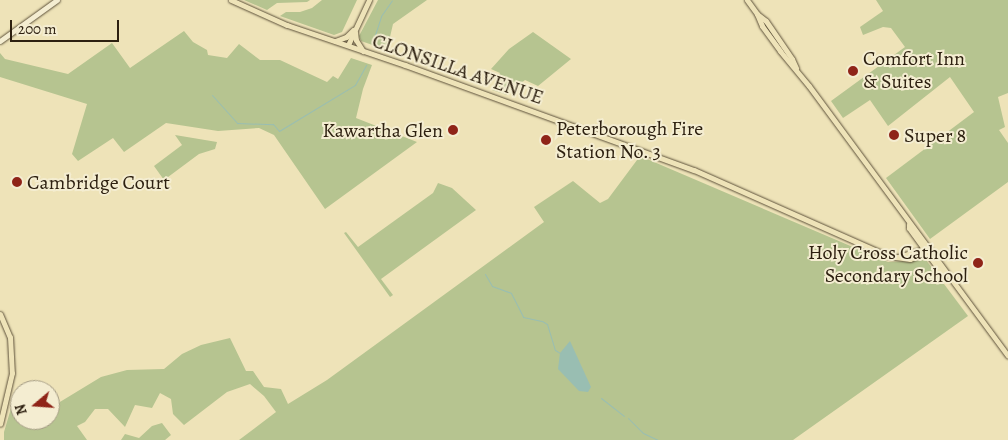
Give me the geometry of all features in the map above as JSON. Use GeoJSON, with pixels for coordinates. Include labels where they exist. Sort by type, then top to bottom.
{"type":"FeatureCollection","features":[{"type":"Feature","properties":{"kind":"main road","name":"CLONSILLA AVENUE"},"geometry":{"type":"LineString","coordinates":[[231,0],[287,25],[348,45],[687,168],[888,256],[910,259],[920,255],[927,248]]}},
{"type":"Feature","properties":{"kind":"main road"},"geometry":{"type":"LineString","coordinates":[[348,45],[369,0]]}},
{"type":"Feature","properties":{"kind":"main road"},"geometry":{"type":"LineString","coordinates":[[747,0],[757,14],[762,26],[796,69],[1008,356]]}},
{"type":"Feature","properties":{"kind":"main road"},"geometry":{"type":"LineString","coordinates":[[336,41],[346,37],[356,26]]}},
{"type":"Feature","properties":{"kind":"main road"},"geometry":{"type":"LineString","coordinates":[[356,26],[356,40],[363,51]]}},
{"type":"Feature","properties":{"kind":"main road"},"geometry":{"type":"LineString","coordinates":[[0,314],[10,337],[12,373],[0,424]]}},
{"type":"Feature","properties":{"kind":"street"},"geometry":{"type":"LineString","coordinates":[[0,41],[57,0]]}},
{"type":"Feature","properties":{"kind":"green space"},"geometry":{"type":"Polygon","coordinates":[[[244,0],[310,0],[307,2],[277,3],[267,10],[244,0]]]}},
{"type":"Feature","properties":{"kind":"green space"},"geometry":{"type":"Polygon","coordinates":[[[322,0],[357,0],[342,32],[334,35],[280,16],[286,12],[300,12],[312,8],[322,0]]]}},
{"type":"Feature","properties":{"kind":"green space"},"geometry":{"type":"Polygon","coordinates":[[[378,0],[427,0],[393,24],[387,50],[361,41],[359,36],[378,0]]]}},
{"type":"Feature","properties":{"kind":"green space"},"geometry":{"type":"Polygon","coordinates":[[[876,0],[1008,0],[1008,93],[998,97],[1005,127],[999,130],[1008,143],[1008,182],[930,239],[886,178],[974,112],[950,77],[888,126],[870,100],[843,118],[831,101],[905,47],[891,28],[883,27],[863,35],[860,27],[883,11],[876,0]]]}},
{"type":"Feature","properties":{"kind":"green space"},"geometry":{"type":"Polygon","coordinates":[[[184,31],[193,42],[207,50],[208,55],[227,58],[239,44],[260,60],[280,60],[327,82],[333,76],[338,79],[351,58],[372,65],[363,89],[356,118],[417,142],[325,209],[274,135],[259,128],[218,131],[166,123],[124,152],[113,138],[78,161],[72,154],[87,104],[0,77],[0,53],[5,59],[68,74],[112,43],[130,68],[184,31]]]}},
{"type":"Feature","properties":{"kind":"green space"},"geometry":{"type":"Polygon","coordinates":[[[533,32],[571,59],[538,86],[525,80],[507,95],[492,90],[500,73],[491,69],[509,49],[533,32]]]}},
{"type":"Feature","properties":{"kind":"green space"},"geometry":{"type":"Polygon","coordinates":[[[175,135],[217,142],[215,149],[199,154],[164,180],[154,166],[182,145],[175,135]]]}},
{"type":"Feature","properties":{"kind":"green space"},"geometry":{"type":"Polygon","coordinates":[[[640,156],[888,262],[926,260],[968,316],[793,440],[239,440],[276,412],[264,396],[250,384],[227,392],[184,425],[173,414],[171,399],[160,393],[152,408],[135,405],[125,427],[108,409],[95,409],[85,422],[77,426],[87,440],[4,440],[4,432],[10,412],[10,430],[60,430],[60,402],[101,377],[127,370],[164,369],[182,354],[201,345],[230,338],[246,371],[253,371],[264,387],[281,389],[288,404],[327,380],[544,222],[534,207],[573,181],[600,203],[608,199],[640,156]]]}},
{"type":"Feature","properties":{"kind":"green space"},"geometry":{"type":"Polygon","coordinates":[[[438,183],[452,188],[476,210],[381,279],[393,295],[390,297],[344,233],[346,232],[358,247],[433,193],[438,183]]]}},
{"type":"Feature","properties":{"kind":"green space"},"geometry":{"type":"Polygon","coordinates":[[[162,423],[171,435],[165,440],[121,440],[125,434],[139,438],[152,426],[162,423]]]}},
{"type":"Feature","properties":{"kind":"water"},"geometry":{"type":"Polygon","coordinates":[[[570,341],[591,387],[588,392],[579,391],[558,369],[560,353],[570,341]]]}},
{"type":"Feature","properties":{"kind":"waterway"},"geometry":{"type":"LineString","coordinates":[[374,38],[381,16],[392,0]]}},
{"type":"Feature","properties":{"kind":"waterway"},"geometry":{"type":"LineString","coordinates":[[212,95],[237,123],[273,124],[279,131],[355,85],[366,65]]}},
{"type":"Feature","properties":{"kind":"waterway"},"geometry":{"type":"LineString","coordinates":[[485,274],[492,286],[511,293],[523,317],[547,324],[555,350],[560,353]]}},
{"type":"Feature","properties":{"kind":"waterway"},"geometry":{"type":"LineString","coordinates":[[601,398],[624,416]]}},
{"type":"Feature","properties":{"kind":"waterway"},"geometry":{"type":"LineString","coordinates":[[628,418],[643,433],[658,440]]}},
{"type":"Feature","properties":{"kind":"place","name":"Comfort Inn & Suites"},"geometry":{"type":"Point","coordinates":[853,71]}},
{"type":"Feature","properties":{"kind":"place","name":"Kawartha Glen"},"geometry":{"type":"Point","coordinates":[453,130]}},
{"type":"Feature","properties":{"kind":"place","name":"Super 8"},"geometry":{"type":"Point","coordinates":[894,135]}},
{"type":"Feature","properties":{"kind":"place","name":"Peterborough Fire Station No. 3"},"geometry":{"type":"Point","coordinates":[546,140]}},
{"type":"Feature","properties":{"kind":"place","name":"Cambridge Court"},"geometry":{"type":"Point","coordinates":[17,182]}},
{"type":"Feature","properties":{"kind":"place","name":"Holy Cross Catholic Secondary School"},"geometry":{"type":"Point","coordinates":[978,263]}}]}
